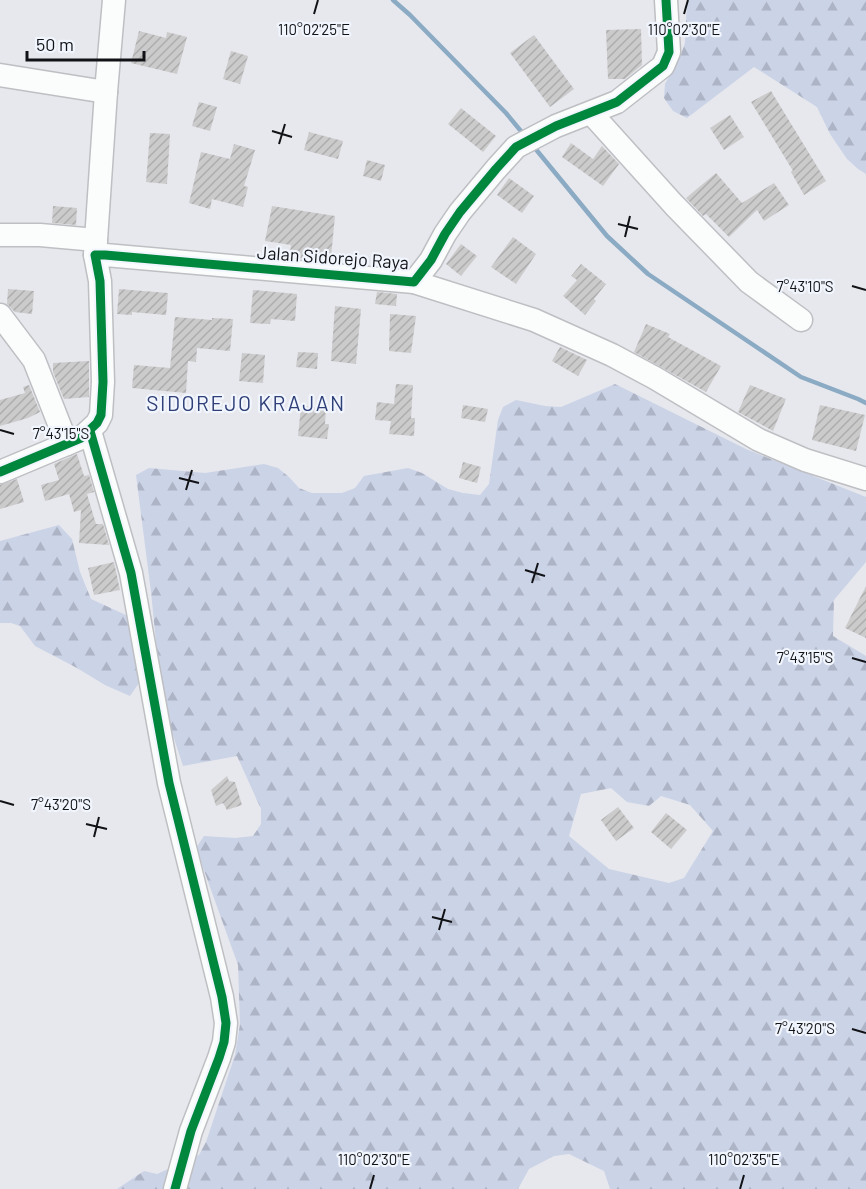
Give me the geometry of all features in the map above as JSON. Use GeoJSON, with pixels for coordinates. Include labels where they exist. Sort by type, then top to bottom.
{"type":"FeatureCollection","features":[{"type":"Feature","properties":{"kind":"street"},"geometry":{"type":"LineString","coordinates":[[0,472],[81,438],[90,431],[102,415],[100,281],[103,251],[106,92],[114,0]]}},
{"type":"Feature","properties":{"kind":"street"},"geometry":{"type":"LineString","coordinates":[[666,0],[669,52],[663,66],[617,102],[591,113],[674,205],[749,282],[801,320]]}},
{"type":"Feature","properties":{"kind":"street"},"geometry":{"type":"LineString","coordinates":[[0,75],[106,92]]}},
{"type":"Feature","properties":{"kind":"street","name":"Jalan Sidorejo Raya"},"geometry":{"type":"LineString","coordinates":[[0,235],[40,235],[103,251],[414,282],[431,260],[460,212],[516,147],[556,126],[591,113]]}},
{"type":"Feature","properties":{"kind":"street"},"geometry":{"type":"LineString","coordinates":[[414,282],[534,320],[612,355],[759,440],[805,460],[866,478]]}},
{"type":"Feature","properties":{"kind":"street"},"geometry":{"type":"LineString","coordinates":[[0,315],[34,360],[67,444]]}},
{"type":"Feature","properties":{"kind":"street"},"geometry":{"type":"LineString","coordinates":[[90,431],[131,573],[168,783],[222,997],[226,1023],[224,1042],[191,1131],[175,1189]]}},
{"type":"Feature","properties":{"kind":"green space"},"geometry":{"type":"Polygon","coordinates":[[[687,0],[866,0],[866,174],[847,159],[830,134],[817,107],[754,67],[687,118],[673,111],[664,98],[665,84],[685,43],[687,0]]]}},
{"type":"Feature","properties":{"kind":"green space"},"geometry":{"type":"Polygon","coordinates":[[[615,384],[746,449],[866,497],[866,562],[834,600],[833,636],[866,656],[866,1189],[610,1189],[604,1171],[569,1154],[554,1156],[529,1169],[518,1189],[117,1189],[144,1171],[157,1174],[199,1155],[206,1142],[235,1055],[240,1024],[238,965],[196,848],[204,836],[235,838],[253,836],[261,824],[261,809],[237,756],[183,766],[162,701],[136,475],[149,468],[205,473],[264,464],[278,468],[299,488],[312,493],[342,493],[355,488],[364,476],[408,468],[422,473],[448,489],[480,495],[489,484],[498,420],[503,407],[516,400],[561,407],[615,384]],[[611,788],[581,794],[569,836],[609,869],[669,883],[684,878],[713,831],[690,805],[661,796],[649,806],[627,802],[611,788]]]}},
{"type":"Feature","properties":{"kind":"green space"},"geometry":{"type":"Polygon","coordinates":[[[59,525],[72,539],[80,572],[91,599],[128,616],[141,680],[130,696],[105,685],[35,646],[20,626],[0,623],[0,541],[59,525]]]}},
{"type":"Feature","properties":{"kind":"building"},"geometry":{"type":"Polygon","coordinates":[[[641,29],[642,65],[625,79],[608,79],[606,30],[641,29]]]}},
{"type":"Feature","properties":{"kind":"building"},"geometry":{"type":"Polygon","coordinates":[[[139,31],[166,38],[167,32],[187,37],[177,74],[131,63],[139,31]]]}},
{"type":"Feature","properties":{"kind":"building"},"geometry":{"type":"Polygon","coordinates":[[[534,35],[574,89],[550,107],[510,53],[534,35]]]}},
{"type":"Feature","properties":{"kind":"building"},"geometry":{"type":"Polygon","coordinates":[[[231,51],[248,56],[240,84],[223,79],[231,51]]]}},
{"type":"Feature","properties":{"kind":"building"},"geometry":{"type":"Polygon","coordinates":[[[771,91],[826,181],[804,195],[791,172],[793,171],[751,102],[771,91]]]}},
{"type":"Feature","properties":{"kind":"building"},"geometry":{"type":"Polygon","coordinates":[[[199,102],[217,107],[210,131],[192,126],[199,102]]]}},
{"type":"Feature","properties":{"kind":"building"},"geometry":{"type":"Polygon","coordinates":[[[461,108],[496,136],[483,152],[448,124],[461,108]]]}},
{"type":"Feature","properties":{"kind":"building"},"geometry":{"type":"Polygon","coordinates":[[[730,115],[744,137],[724,150],[710,128],[730,115]]]}},
{"type":"Feature","properties":{"kind":"building"},"geometry":{"type":"Polygon","coordinates":[[[309,132],[343,141],[338,159],[304,150],[309,132]]]}},
{"type":"Feature","properties":{"kind":"building"},"geometry":{"type":"Polygon","coordinates":[[[150,133],[170,134],[167,184],[146,182],[150,133]]]}},
{"type":"Feature","properties":{"kind":"building"},"geometry":{"type":"Polygon","coordinates":[[[571,143],[593,159],[602,146],[619,164],[603,186],[562,157],[571,143]]]}},
{"type":"Feature","properties":{"kind":"building"},"geometry":{"type":"Polygon","coordinates":[[[234,144],[255,150],[244,186],[248,187],[243,207],[212,199],[210,209],[189,203],[201,152],[230,159],[234,144]]]}},
{"type":"Feature","properties":{"kind":"building"},"geometry":{"type":"Polygon","coordinates":[[[367,160],[385,165],[381,181],[363,176],[367,160]]]}},
{"type":"Feature","properties":{"kind":"building"},"geometry":{"type":"Polygon","coordinates":[[[716,173],[742,203],[774,183],[789,205],[764,221],[757,210],[729,237],[706,214],[703,216],[686,198],[716,173]]]}},
{"type":"Feature","properties":{"kind":"building"},"geometry":{"type":"Polygon","coordinates":[[[509,178],[534,196],[522,213],[497,195],[509,178]]]}},
{"type":"Feature","properties":{"kind":"building"},"geometry":{"type":"Polygon","coordinates":[[[53,206],[77,208],[76,225],[52,223],[53,206]]]}},
{"type":"Feature","properties":{"kind":"building"},"geometry":{"type":"Polygon","coordinates":[[[272,206],[335,216],[331,257],[307,253],[306,259],[289,258],[291,245],[265,241],[272,206]]]}},
{"type":"Feature","properties":{"kind":"building"},"geometry":{"type":"Polygon","coordinates":[[[513,237],[536,254],[516,284],[491,267],[513,237]]]}},
{"type":"Feature","properties":{"kind":"building"},"geometry":{"type":"Polygon","coordinates":[[[461,244],[477,256],[461,276],[446,264],[461,244]]]}},
{"type":"Feature","properties":{"kind":"building"},"geometry":{"type":"Polygon","coordinates":[[[581,264],[606,284],[585,315],[563,296],[577,280],[571,276],[581,264]]]}},
{"type":"Feature","properties":{"kind":"building"},"geometry":{"type":"Polygon","coordinates":[[[8,289],[34,291],[32,314],[15,312],[7,304],[8,289]]]}},
{"type":"Feature","properties":{"kind":"building"},"geometry":{"type":"Polygon","coordinates":[[[119,289],[168,293],[166,315],[132,312],[132,315],[117,314],[119,289]]]}},
{"type":"Feature","properties":{"kind":"building"},"geometry":{"type":"Polygon","coordinates":[[[253,290],[297,294],[295,321],[271,319],[270,324],[250,323],[253,290]]]}},
{"type":"Feature","properties":{"kind":"building"},"geometry":{"type":"Polygon","coordinates":[[[377,292],[397,294],[396,306],[375,304],[377,292]]]}},
{"type":"Feature","properties":{"kind":"building"},"geometry":{"type":"Polygon","coordinates":[[[335,306],[361,309],[356,364],[331,361],[335,306]]]}},
{"type":"Feature","properties":{"kind":"building"},"geometry":{"type":"Polygon","coordinates":[[[390,314],[416,316],[411,353],[389,351],[390,314]]]}},
{"type":"Feature","properties":{"kind":"building"},"geometry":{"type":"Polygon","coordinates":[[[175,317],[233,319],[230,351],[197,348],[196,362],[188,361],[186,393],[132,388],[134,365],[170,368],[175,317]]]}},
{"type":"Feature","properties":{"kind":"building"},"geometry":{"type":"Polygon","coordinates":[[[646,324],[670,334],[668,337],[721,366],[706,392],[634,352],[646,324]]]}},
{"type":"Feature","properties":{"kind":"building"},"geometry":{"type":"Polygon","coordinates":[[[560,347],[587,360],[578,376],[552,361],[560,347]]]}},
{"type":"Feature","properties":{"kind":"building"},"geometry":{"type":"Polygon","coordinates":[[[298,352],[318,353],[317,369],[296,367],[298,352]]]}},
{"type":"Feature","properties":{"kind":"building"},"geometry":{"type":"Polygon","coordinates":[[[242,353],[265,355],[263,383],[239,381],[242,353]]]}},
{"type":"Feature","properties":{"kind":"building"},"geometry":{"type":"Polygon","coordinates":[[[89,361],[89,397],[64,399],[53,372],[53,363],[89,361]]]}},
{"type":"Feature","properties":{"kind":"building"},"geometry":{"type":"Polygon","coordinates":[[[396,384],[413,385],[411,418],[415,418],[414,436],[389,434],[391,421],[375,420],[377,402],[394,404],[396,384]]]}},
{"type":"Feature","properties":{"kind":"building"},"geometry":{"type":"Polygon","coordinates":[[[29,385],[40,412],[0,426],[0,400],[25,393],[23,387],[29,385]]]}},
{"type":"Feature","properties":{"kind":"building"},"geometry":{"type":"Polygon","coordinates":[[[750,385],[786,399],[773,431],[738,412],[750,385]]]}},
{"type":"Feature","properties":{"kind":"building"},"geometry":{"type":"Polygon","coordinates":[[[463,405],[488,409],[485,422],[461,418],[463,405]]]}},
{"type":"Feature","properties":{"kind":"building"},"geometry":{"type":"Polygon","coordinates":[[[820,405],[865,415],[856,451],[812,440],[820,405]]]}},
{"type":"Feature","properties":{"kind":"building"},"geometry":{"type":"Polygon","coordinates":[[[301,406],[326,408],[325,424],[329,424],[327,439],[298,436],[301,406]]]}},
{"type":"Feature","properties":{"kind":"building"},"geometry":{"type":"Polygon","coordinates":[[[77,454],[84,476],[89,475],[94,492],[87,494],[96,524],[103,524],[109,545],[79,543],[81,510],[74,512],[69,494],[45,501],[41,485],[59,480],[54,464],[77,454]]]}},
{"type":"Feature","properties":{"kind":"building"},"geometry":{"type":"Polygon","coordinates":[[[463,462],[481,467],[477,483],[459,478],[463,462]]]}},
{"type":"Feature","properties":{"kind":"building"},"geometry":{"type":"Polygon","coordinates":[[[17,479],[24,502],[0,509],[0,485],[17,479]]]}},
{"type":"Feature","properties":{"kind":"building"},"geometry":{"type":"Polygon","coordinates":[[[114,562],[120,590],[94,595],[88,568],[114,562]]]}},
{"type":"Feature","properties":{"kind":"building"},"geometry":{"type":"Polygon","coordinates":[[[866,586],[866,638],[845,628],[866,586]]]}},
{"type":"Feature","properties":{"kind":"building"},"geometry":{"type":"Polygon","coordinates":[[[227,776],[229,781],[235,782],[242,805],[227,810],[223,803],[216,806],[211,790],[227,776]]]}},
{"type":"Feature","properties":{"kind":"building"},"geometry":{"type":"Polygon","coordinates":[[[618,807],[634,828],[616,841],[601,820],[618,807]]]}},
{"type":"Feature","properties":{"kind":"building"},"geometry":{"type":"Polygon","coordinates":[[[666,813],[687,830],[671,849],[651,832],[666,813]]]}},
{"type":"Feature","properties":{"kind":"waterway"},"geometry":{"type":"LineString","coordinates":[[393,0],[506,113],[525,136]]}},
{"type":"Feature","properties":{"kind":"waterway"},"geometry":{"type":"LineString","coordinates":[[534,147],[607,236],[648,274],[801,377],[866,403]]}},
{"type":"Feature","properties":{"kind":"cycle path"},"geometry":{"type":"LineString","coordinates":[[0,472],[81,438],[97,423],[101,415],[103,382],[100,281],[95,255],[414,282],[431,260],[460,212],[516,147],[556,126],[617,102],[663,66],[669,52],[666,0]]}},
{"type":"Feature","properties":{"kind":"cycle path"},"geometry":{"type":"LineString","coordinates":[[90,431],[131,573],[169,783],[222,997],[226,1023],[224,1042],[191,1131],[175,1189]]}},
{"type":"Feature","properties":{"kind":"district","name":"SIDOREJO KRAJAN"},"geometry":{"type":"Point","coordinates":[246,402]}}]}
